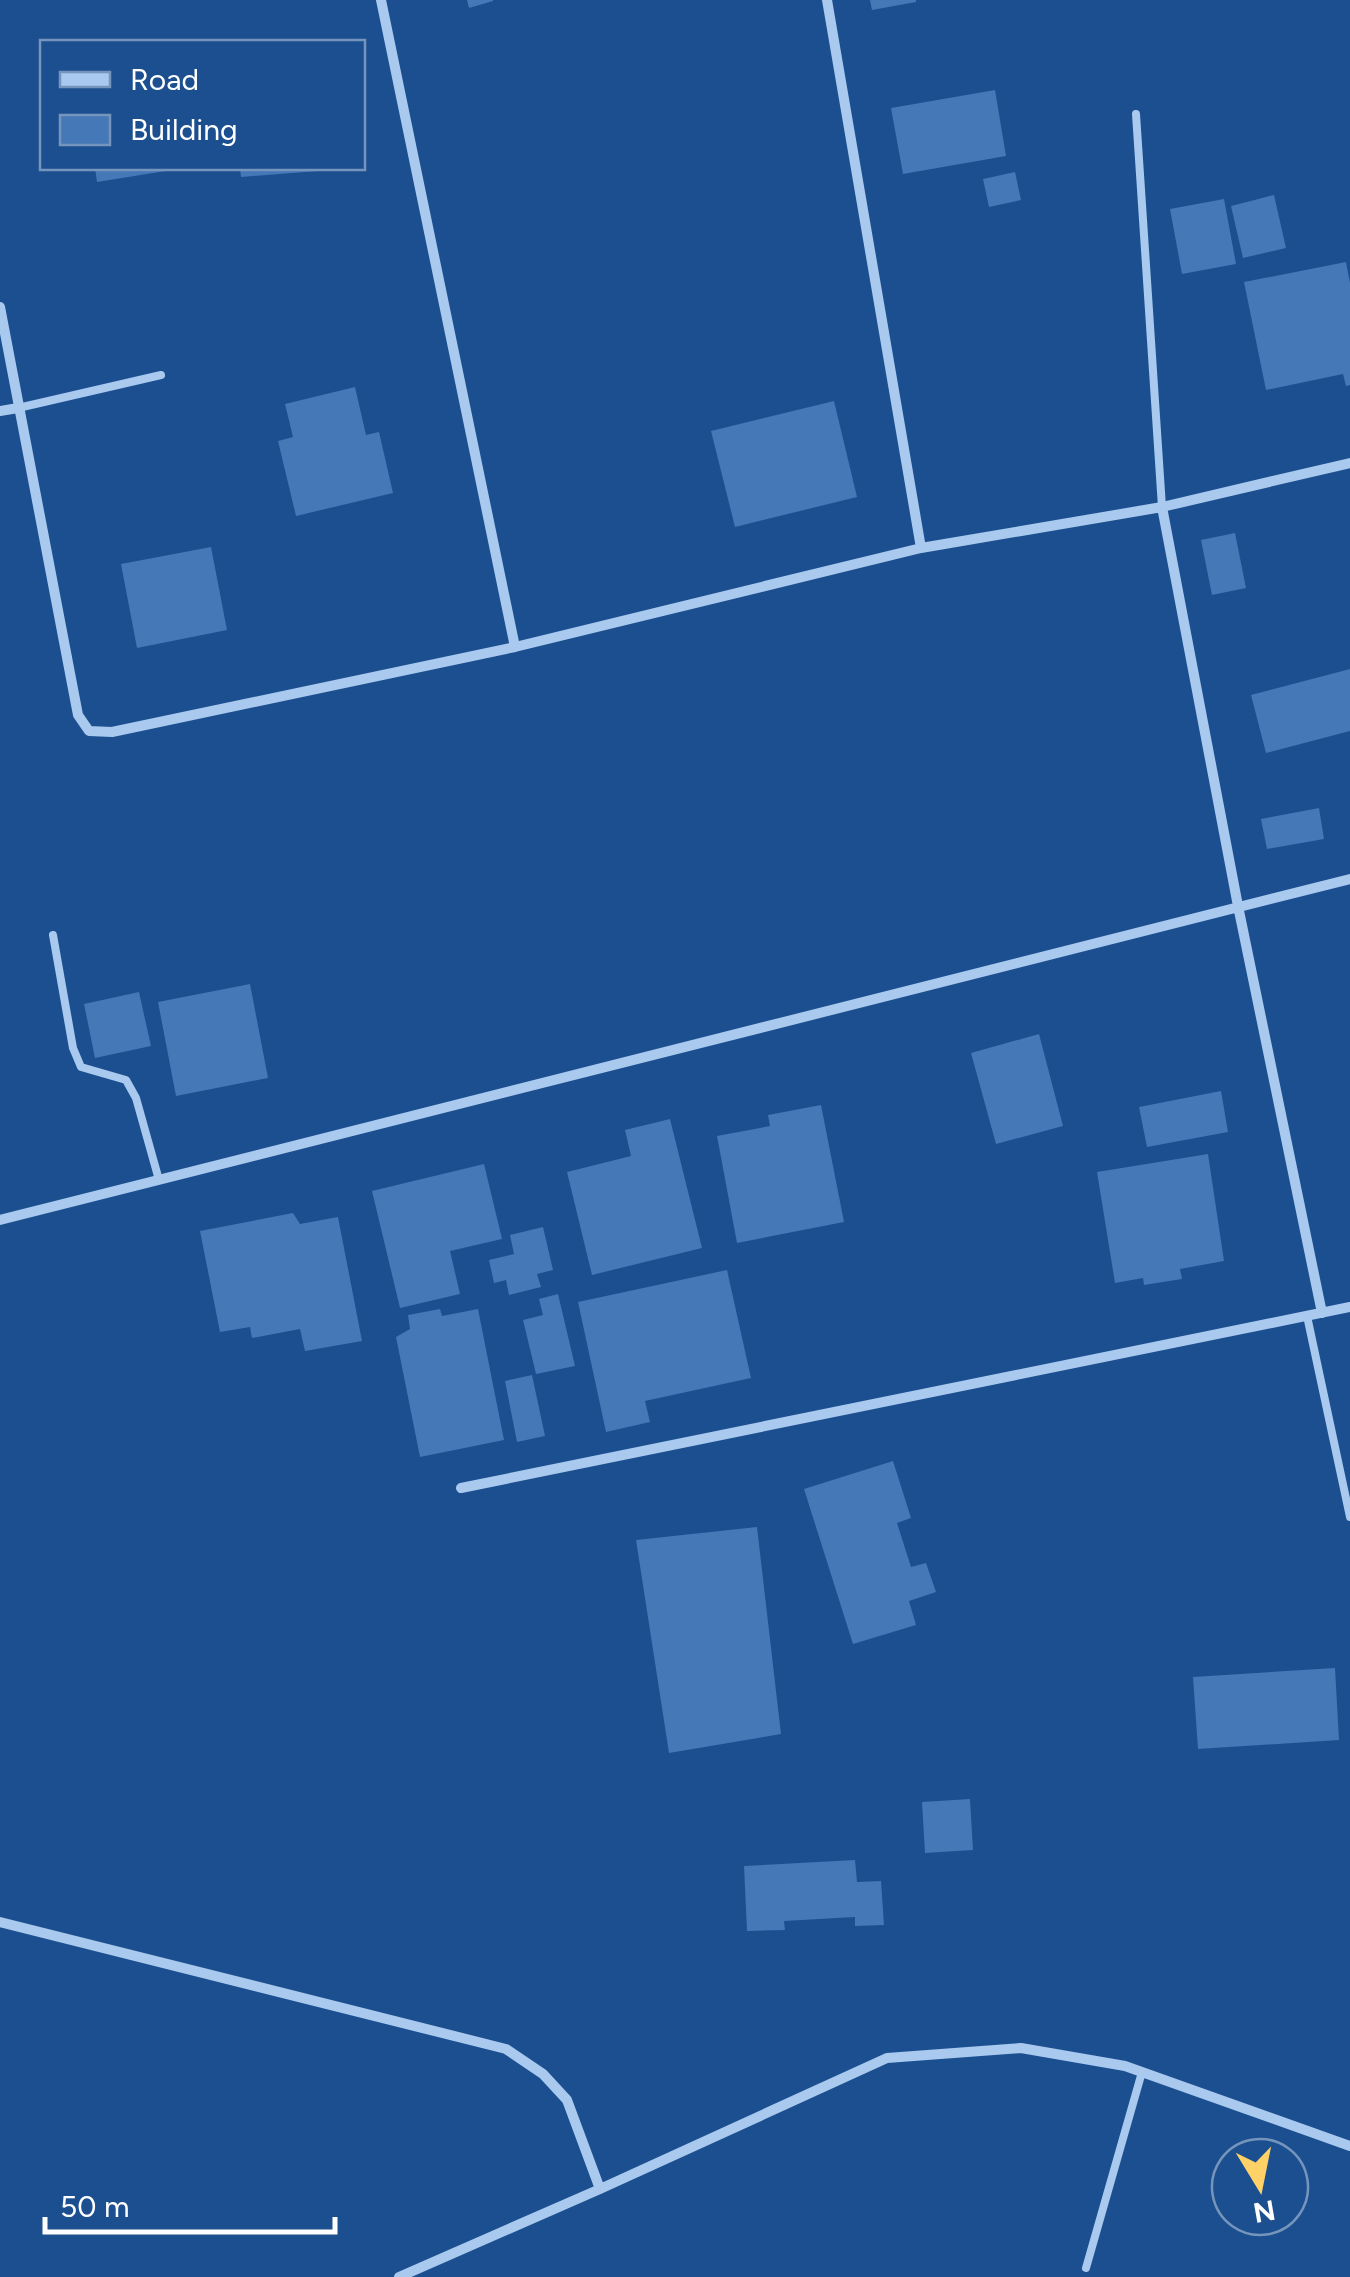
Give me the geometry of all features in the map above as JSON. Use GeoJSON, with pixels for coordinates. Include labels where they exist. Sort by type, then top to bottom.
{"type":"FeatureCollection","features":[{"type":"Feature","properties":{"kind":"street"},"geometry":{"type":"LineString","coordinates":[[381,0],[515,647]]}},
{"type":"Feature","properties":{"kind":"street"},"geometry":{"type":"LineString","coordinates":[[827,0],[921,548]]}},
{"type":"Feature","properties":{"kind":"street"},"geometry":{"type":"LineString","coordinates":[[0,307],[78,715],[88,731],[112,732],[515,647],[921,548],[1162,507],[1350,463]]}},
{"type":"Feature","properties":{"kind":"street"},"geometry":{"type":"LineString","coordinates":[[0,411],[18,408]]}},
{"type":"Feature","properties":{"kind":"street"},"geometry":{"type":"LineString","coordinates":[[1162,507],[1238,906],[1322,1314]]}},
{"type":"Feature","properties":{"kind":"street"},"geometry":{"type":"LineString","coordinates":[[0,1220],[1350,879]]}},
{"type":"Feature","properties":{"kind":"street"},"geometry":{"type":"LineString","coordinates":[[462,1488],[1350,1307]]}},
{"type":"Feature","properties":{"kind":"street"},"geometry":{"type":"LineString","coordinates":[[0,1922],[506,2050],[542,2074],[567,2100],[600,2190]]}},
{"type":"Feature","properties":{"kind":"street"},"geometry":{"type":"LineString","coordinates":[[399,2277],[887,2058],[1021,2048],[1125,2066],[1350,2146]]}},
{"type":"Feature","properties":{"kind":"lane"},"geometry":{"type":"LineString","coordinates":[[1136,114],[1162,507]]}},
{"type":"Feature","properties":{"kind":"lane"},"geometry":{"type":"LineString","coordinates":[[18,408],[161,375]]}},
{"type":"Feature","properties":{"kind":"lane"},"geometry":{"type":"LineString","coordinates":[[53,935],[73,1048],[81,1068],[126,1080],[136,1098],[159,1180]]}},
{"type":"Feature","properties":{"kind":"lane"},"geometry":{"type":"LineString","coordinates":[[1307,1316],[1350,1518]]}},
{"type":"Feature","properties":{"kind":"lane"},"geometry":{"type":"LineString","coordinates":[[1086,2268],[1142,2072]]}},
{"type":"Feature","properties":{"kind":"building"},"geometry":{"type":"Polygon","coordinates":[[[467,0],[493,0],[493,1],[469,8],[467,0]]]}},
{"type":"Feature","properties":{"kind":"building"},"geometry":{"type":"Polygon","coordinates":[[[870,0],[916,0],[916,2],[872,10],[870,0]]]}},
{"type":"Feature","properties":{"kind":"building"},"geometry":{"type":"Polygon","coordinates":[[[995,90],[1006,156],[903,174],[891,108],[995,90]]]}},
{"type":"Feature","properties":{"kind":"building"},"geometry":{"type":"Polygon","coordinates":[[[95,170],[172,170],[97,182],[95,170]]]}},
{"type":"Feature","properties":{"kind":"building"},"geometry":{"type":"Polygon","coordinates":[[[240,170],[331,170],[241,177],[240,170]]]}},
{"type":"Feature","properties":{"kind":"building"},"geometry":{"type":"Polygon","coordinates":[[[1015,172],[1021,200],[989,207],[983,179],[1015,172]]]}},
{"type":"Feature","properties":{"kind":"building"},"geometry":{"type":"Polygon","coordinates":[[[1274,195],[1286,248],[1243,258],[1231,206],[1274,195]]]}},
{"type":"Feature","properties":{"kind":"building"},"geometry":{"type":"Polygon","coordinates":[[[1224,199],[1236,264],[1182,274],[1170,209],[1224,199]]]}},
{"type":"Feature","properties":{"kind":"building"},"geometry":{"type":"Polygon","coordinates":[[[1346,262],[1350,283],[1350,385],[1346,386],[1343,374],[1266,390],[1244,282],[1346,262]]]}},
{"type":"Feature","properties":{"kind":"building"},"geometry":{"type":"Polygon","coordinates":[[[355,387],[366,435],[379,432],[393,493],[296,516],[278,441],[293,437],[285,404],[355,387]]]}},
{"type":"Feature","properties":{"kind":"building"},"geometry":{"type":"Polygon","coordinates":[[[834,401],[857,497],[735,527],[711,431],[834,401]]]}},
{"type":"Feature","properties":{"kind":"building"},"geometry":{"type":"Polygon","coordinates":[[[1235,533],[1246,588],[1212,595],[1201,540],[1235,533]]]}},
{"type":"Feature","properties":{"kind":"building"},"geometry":{"type":"Polygon","coordinates":[[[211,547],[227,630],[137,648],[121,564],[211,547]]]}},
{"type":"Feature","properties":{"kind":"building"},"geometry":{"type":"Polygon","coordinates":[[[1350,669],[1350,731],[1266,753],[1251,695],[1350,669]]]}},
{"type":"Feature","properties":{"kind":"building"},"geometry":{"type":"Polygon","coordinates":[[[1319,808],[1324,839],[1267,849],[1261,819],[1319,808]]]}},
{"type":"Feature","properties":{"kind":"building"},"geometry":{"type":"Polygon","coordinates":[[[250,984],[268,1078],[176,1096],[158,1002],[250,984]]]}},
{"type":"Feature","properties":{"kind":"building"},"geometry":{"type":"Polygon","coordinates":[[[139,992],[151,1046],[95,1058],[84,1004],[139,992]]]}},
{"type":"Feature","properties":{"kind":"building"},"geometry":{"type":"Polygon","coordinates":[[[1039,1034],[1063,1126],[996,1144],[971,1053],[1039,1034]]]}},
{"type":"Feature","properties":{"kind":"building"},"geometry":{"type":"Polygon","coordinates":[[[1221,1091],[1228,1132],[1147,1147],[1139,1107],[1221,1091]]]}},
{"type":"Feature","properties":{"kind":"building"},"geometry":{"type":"Polygon","coordinates":[[[821,1105],[844,1222],[737,1243],[717,1136],[770,1126],[768,1115],[821,1105]]]}},
{"type":"Feature","properties":{"kind":"building"},"geometry":{"type":"Polygon","coordinates":[[[670,1119],[702,1248],[592,1275],[567,1172],[631,1156],[625,1130],[670,1119]]]}},
{"type":"Feature","properties":{"kind":"building"},"geometry":{"type":"Polygon","coordinates":[[[1208,1154],[1224,1261],[1180,1269],[1182,1279],[1144,1285],[1143,1278],[1115,1283],[1097,1172],[1208,1154]]]}},
{"type":"Feature","properties":{"kind":"building"},"geometry":{"type":"Polygon","coordinates":[[[484,1164],[502,1239],[450,1251],[460,1294],[400,1308],[372,1191],[484,1164]]]}},
{"type":"Feature","properties":{"kind":"building"},"geometry":{"type":"Polygon","coordinates":[[[293,1213],[300,1224],[338,1217],[362,1341],[305,1351],[300,1329],[252,1338],[250,1327],[220,1332],[200,1231],[293,1213]]]}},
{"type":"Feature","properties":{"kind":"building"},"geometry":{"type":"Polygon","coordinates":[[[543,1227],[553,1270],[537,1274],[541,1287],[509,1295],[506,1280],[494,1283],[489,1260],[514,1254],[510,1235],[543,1227]]]}},
{"type":"Feature","properties":{"kind":"building"},"geometry":{"type":"Polygon","coordinates":[[[727,1270],[751,1378],[645,1401],[650,1422],[606,1432],[578,1302],[727,1270]]]}},
{"type":"Feature","properties":{"kind":"building"},"geometry":{"type":"Polygon","coordinates":[[[558,1294],[575,1366],[536,1374],[523,1320],[543,1315],[539,1299],[558,1294]]]}},
{"type":"Feature","properties":{"kind":"building"},"geometry":{"type":"Polygon","coordinates":[[[440,1309],[442,1316],[478,1309],[504,1440],[420,1457],[396,1337],[410,1329],[408,1315],[440,1309]]]}},
{"type":"Feature","properties":{"kind":"building"},"geometry":{"type":"Polygon","coordinates":[[[532,1375],[545,1436],[517,1442],[505,1381],[532,1375]]]}},
{"type":"Feature","properties":{"kind":"building"},"geometry":{"type":"Polygon","coordinates":[[[893,1461],[911,1518],[897,1523],[911,1567],[926,1563],[936,1592],[909,1601],[916,1625],[853,1644],[804,1489],[893,1461]]]}},
{"type":"Feature","properties":{"kind":"building"},"geometry":{"type":"Polygon","coordinates":[[[757,1527],[781,1734],[669,1753],[636,1540],[757,1527]]]}},
{"type":"Feature","properties":{"kind":"building"},"geometry":{"type":"Polygon","coordinates":[[[1335,1668],[1339,1740],[1198,1749],[1193,1677],[1335,1668]]]}},
{"type":"Feature","properties":{"kind":"building"},"geometry":{"type":"Polygon","coordinates":[[[970,1799],[973,1850],[925,1853],[922,1802],[970,1799]]]}},
{"type":"Feature","properties":{"kind":"building"},"geometry":{"type":"Polygon","coordinates":[[[855,1860],[857,1882],[881,1881],[884,1925],[855,1926],[855,1917],[784,1921],[785,1930],[747,1931],[744,1866],[855,1860]]]}}]}
